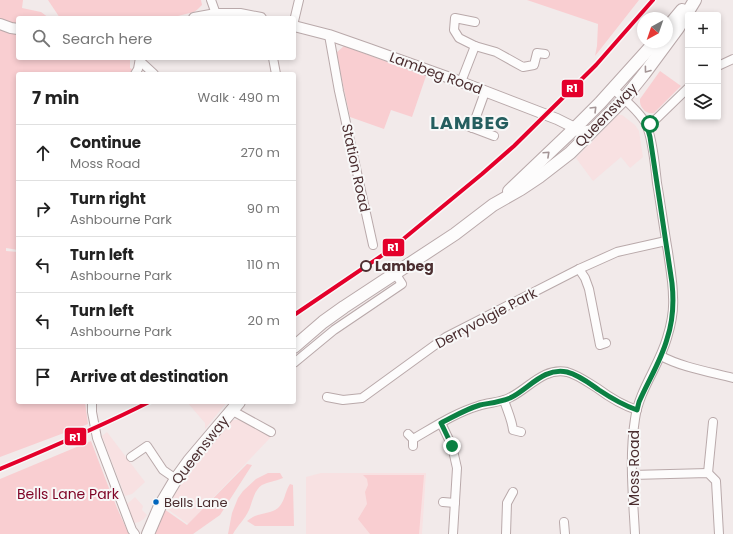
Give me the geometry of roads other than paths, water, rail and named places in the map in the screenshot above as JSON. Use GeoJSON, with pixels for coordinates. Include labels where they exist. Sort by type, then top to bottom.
{"type":"FeatureCollection","features":[{"type":"Feature","properties":{"kind":"highway"},"geometry":{"type":"LineString","coordinates":[[673,21],[690,0]]}},
{"type":"Feature","properties":{"kind":"highway","name":"Queensway"},"geometry":{"type":"LineString","coordinates":[[493,205],[539,177],[570,153],[624,99],[669,41],[695,0]]}},
{"type":"Feature","properties":{"kind":"highway","name":"Queensway"},"geometry":{"type":"LineString","coordinates":[[296,345],[331,316],[455,234],[493,205],[575,130],[650,48]]}},
{"type":"Feature","properties":{"kind":"highway","name":"Queensway"},"geometry":{"type":"LineString","coordinates":[[148,534],[160,506],[176,479],[189,461],[235,406]]}},
{"type":"Feature","properties":{"kind":"main road"},"geometry":{"type":"LineString","coordinates":[[205,16],[216,14],[240,14],[250,16]]}},
{"type":"Feature","properties":{"kind":"main road"},"geometry":{"type":"LineString","coordinates":[[0,24],[16,29]]}},
{"type":"Feature","properties":{"kind":"main road","name":"Lambeg Road"},"geometry":{"type":"LineString","coordinates":[[296,27],[329,35],[461,82],[557,119],[571,126],[575,130]]}},
{"type":"Feature","properties":{"kind":"main road"},"geometry":{"type":"LineString","coordinates":[[577,146],[575,130],[582,132],[593,130]]}},
{"type":"Feature","properties":{"kind":"street"},"geometry":{"type":"LineString","coordinates":[[210,0],[216,14]]}},
{"type":"Feature","properties":{"kind":"street"},"geometry":{"type":"LineString","coordinates":[[295,16],[299,0]]}},
{"type":"Feature","properties":{"kind":"street"},"geometry":{"type":"LineString","coordinates":[[475,22],[455,18],[454,30],[459,38],[475,46],[496,52],[524,67],[534,64],[537,53],[545,54]]}},
{"type":"Feature","properties":{"kind":"street","name":"Station Road"},"geometry":{"type":"LineString","coordinates":[[329,35],[339,91],[373,245]]}},
{"type":"Feature","properties":{"kind":"street"},"geometry":{"type":"LineString","coordinates":[[461,82],[475,46]]}},
{"type":"Feature","properties":{"kind":"street"},"geometry":{"type":"LineString","coordinates":[[721,65],[733,59]]}},
{"type":"Feature","properties":{"kind":"street"},"geometry":{"type":"LineString","coordinates":[[136,72],[140,60]]}},
{"type":"Feature","properties":{"kind":"street"},"geometry":{"type":"LineString","coordinates":[[140,60],[152,72]]}},
{"type":"Feature","properties":{"kind":"street"},"geometry":{"type":"LineString","coordinates":[[273,60],[276,72]]}},
{"type":"Feature","properties":{"kind":"street","name":"Moss Road"},"geometry":{"type":"LineString","coordinates":[[613,89],[638,113],[647,126],[666,241],[673,298],[671,324],[667,339],[661,356],[641,398],[637,410],[633,434],[632,475],[635,534]]}},
{"type":"Feature","properties":{"kind":"street"},"geometry":{"type":"LineString","coordinates":[[647,126],[685,91]]}},
{"type":"Feature","properties":{"kind":"street"},"geometry":{"type":"LineString","coordinates":[[485,92],[469,127],[494,136]]}},
{"type":"Feature","properties":{"kind":"street","name":"Derryvolgie Park"},"geometry":{"type":"LineString","coordinates":[[332,396],[343,400],[362,398],[446,337],[579,269],[616,252],[666,241]]}},
{"type":"Feature","properties":{"kind":"street"},"geometry":{"type":"LineString","coordinates":[[579,269],[585,278],[589,289],[600,345],[606,343]]}},
{"type":"Feature","properties":{"kind":"street"},"geometry":{"type":"LineString","coordinates":[[296,361],[334,330],[402,284],[395,273]]}},
{"type":"Feature","properties":{"kind":"street"},"geometry":{"type":"LineString","coordinates":[[661,356],[668,360],[689,366],[732,375]]}},
{"type":"Feature","properties":{"kind":"street"},"geometry":{"type":"LineString","coordinates":[[411,440],[441,423],[479,406],[511,397],[544,375],[552,372],[566,372],[583,379],[625,406],[637,410]]}},
{"type":"Feature","properties":{"kind":"street"},"geometry":{"type":"LineString","coordinates":[[504,400],[512,422],[513,430],[521,432]]}},
{"type":"Feature","properties":{"kind":"street"},"geometry":{"type":"LineString","coordinates":[[92,404],[97,438],[132,530],[135,534]]}},
{"type":"Feature","properties":{"kind":"street","name":"Queensway"},"geometry":{"type":"LineString","coordinates":[[235,406],[271,432]]}},
{"type":"Feature","properties":{"kind":"street"},"geometry":{"type":"LineString","coordinates":[[708,473],[713,422]]}},
{"type":"Feature","properties":{"kind":"street"},"geometry":{"type":"LineString","coordinates":[[441,423],[452,446],[457,468],[452,534]]}},
{"type":"Feature","properties":{"kind":"street"},"geometry":{"type":"LineString","coordinates":[[131,457],[147,446],[163,470],[176,479]]}},
{"type":"Feature","properties":{"kind":"street"},"geometry":{"type":"LineString","coordinates":[[632,475],[708,473],[716,481],[720,534]]}},
{"type":"Feature","properties":{"kind":"street"},"geometry":{"type":"LineString","coordinates":[[506,534],[507,503],[513,492]]}},
{"type":"Feature","properties":{"kind":"street"},"geometry":{"type":"LineString","coordinates":[[443,502],[455,503]]}},
{"type":"Feature","properties":{"kind":"street"},"geometry":{"type":"LineString","coordinates":[[564,522],[564,534]]}},
{"type":"Feature","properties":{"kind":"place","name":"Lambeg"},"geometry":{"type":"Point","coordinates":[366,266]}},
{"type":"Feature","properties":{"kind":"place","name":"Bells Lane"},"geometry":{"type":"Point","coordinates":[156,502]}},
{"type":"Feature","properties":{"kind":"district","name":"LAMBEG"},"geometry":{"type":"Point","coordinates":[470,122]}},
{"type":"Feature","properties":{"kind":"park label","name":"Bells Lane Park"},"geometry":{"type":"Point","coordinates":[68,494]}}]}
